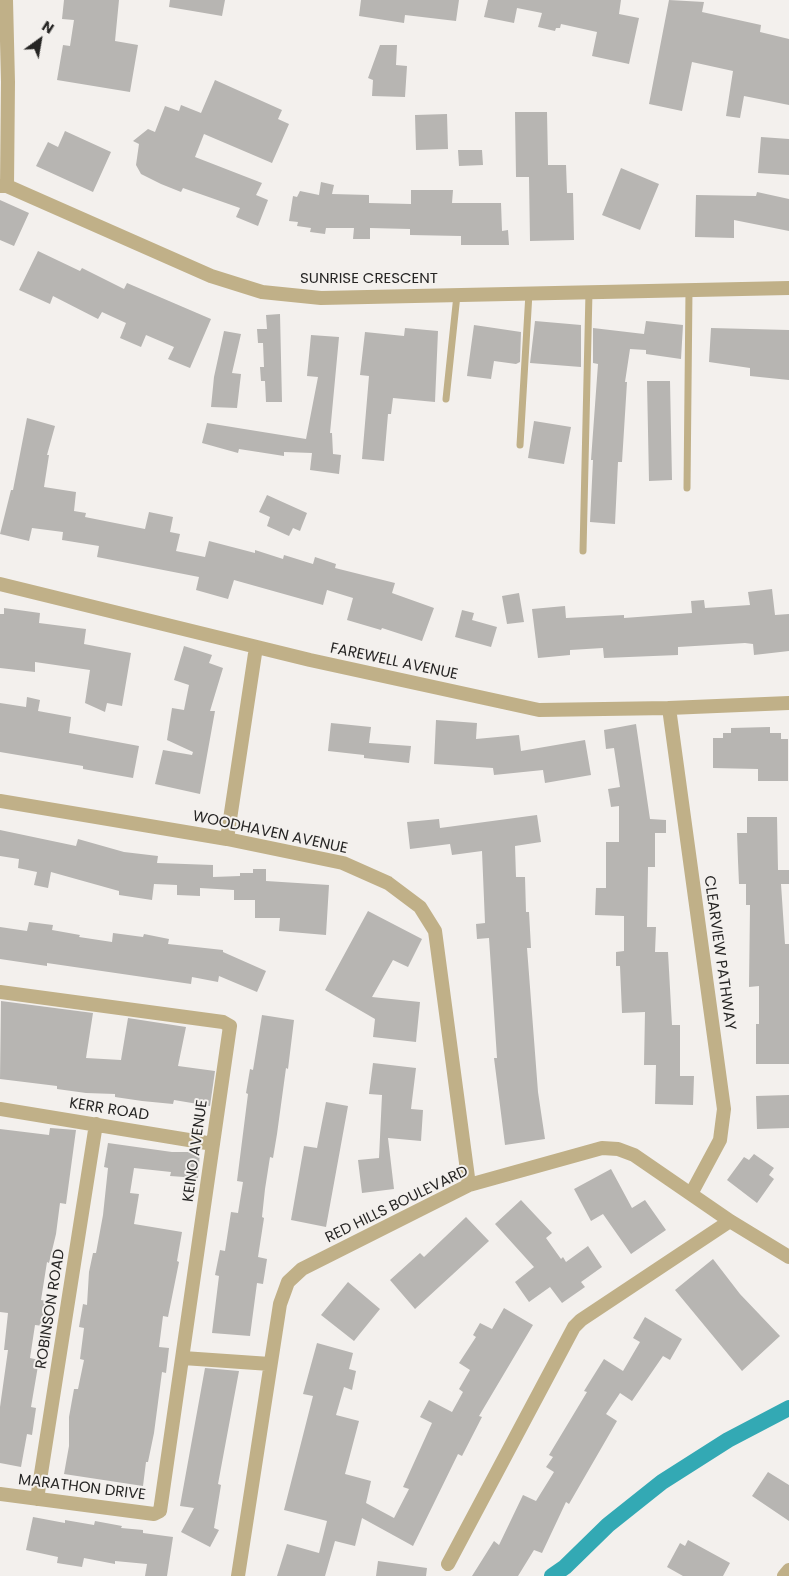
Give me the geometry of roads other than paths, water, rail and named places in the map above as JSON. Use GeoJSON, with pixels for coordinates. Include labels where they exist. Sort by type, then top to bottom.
{"type":"FeatureCollection","features":[{"type":"Feature","properties":{"kind":"street","name":"SUNRISE CRESCENT"},"geometry":{"type":"LineString","coordinates":[[6,0],[8,82],[4,186],[211,276],[262,292],[321,298],[789,288]]}},
{"type":"Feature","properties":{"kind":"street","name":"FAREWELL AVENUE"},"geometry":{"type":"LineString","coordinates":[[0,584],[256,646],[539,710],[669,708],[789,703]]}},
{"type":"Feature","properties":{"kind":"street"},"geometry":{"type":"LineString","coordinates":[[227,838],[256,646]]}},
{"type":"Feature","properties":{"kind":"street","name":"CLEARVIEW PATHWAY"},"geometry":{"type":"LineString","coordinates":[[669,708],[724,1110],[720,1140],[691,1194]]}},
{"type":"Feature","properties":{"kind":"street","name":"WOODHAVEN AVENUE"},"geometry":{"type":"LineString","coordinates":[[0,801],[227,838],[344,863],[388,883],[420,907],[435,931],[469,1185]]}},
{"type":"Feature","properties":{"kind":"street","name":"KEINO AVENUE"},"geometry":{"type":"LineString","coordinates":[[0,992],[223,1022],[230,1026],[160,1511]]}},
{"type":"Feature","properties":{"kind":"street","name":"KERR ROAD"},"geometry":{"type":"LineString","coordinates":[[0,1108],[213,1144]]}},
{"type":"Feature","properties":{"kind":"street","name":"ROBINSON ROAD"},"geometry":{"type":"LineString","coordinates":[[37,1499],[96,1124]]}},
{"type":"Feature","properties":{"kind":"street","name":"RED HILLS BOULEVARD"},"geometry":{"type":"LineString","coordinates":[[238,1576],[280,1304],[288,1282],[302,1269],[469,1185],[602,1148],[618,1149],[634,1155],[730,1221],[789,1257]]}},
{"type":"Feature","properties":{"kind":"street"},"geometry":{"type":"LineString","coordinates":[[448,1564],[574,1327],[730,1221]]}},
{"type":"Feature","properties":{"kind":"street"},"geometry":{"type":"LineString","coordinates":[[182,1358],[270,1364]]}},
{"type":"Feature","properties":{"kind":"street","name":"MARATHON DRIVE"},"geometry":{"type":"LineString","coordinates":[[0,1494],[154,1514],[160,1511]]}},
{"type":"Feature","properties":{"kind":"street"},"geometry":{"type":"LineString","coordinates":[[784,1576],[789,1570]]}},
{"type":"Feature","properties":{"kind":"lane"},"geometry":{"type":"LineString","coordinates":[[687,488],[689,290]]}},
{"type":"Feature","properties":{"kind":"lane"},"geometry":{"type":"LineString","coordinates":[[583,551],[589,292]]}},
{"type":"Feature","properties":{"kind":"lane"},"geometry":{"type":"LineString","coordinates":[[520,445],[529,293]]}},
{"type":"Feature","properties":{"kind":"lane"},"geometry":{"type":"LineString","coordinates":[[446,399],[457,295]]}},
{"type":"Feature","properties":{"kind":"waterway"},"geometry":{"type":"LineString","coordinates":[[552,1576],[565,1567],[608,1525],[662,1482],[728,1440],[789,1408]]}}]}
